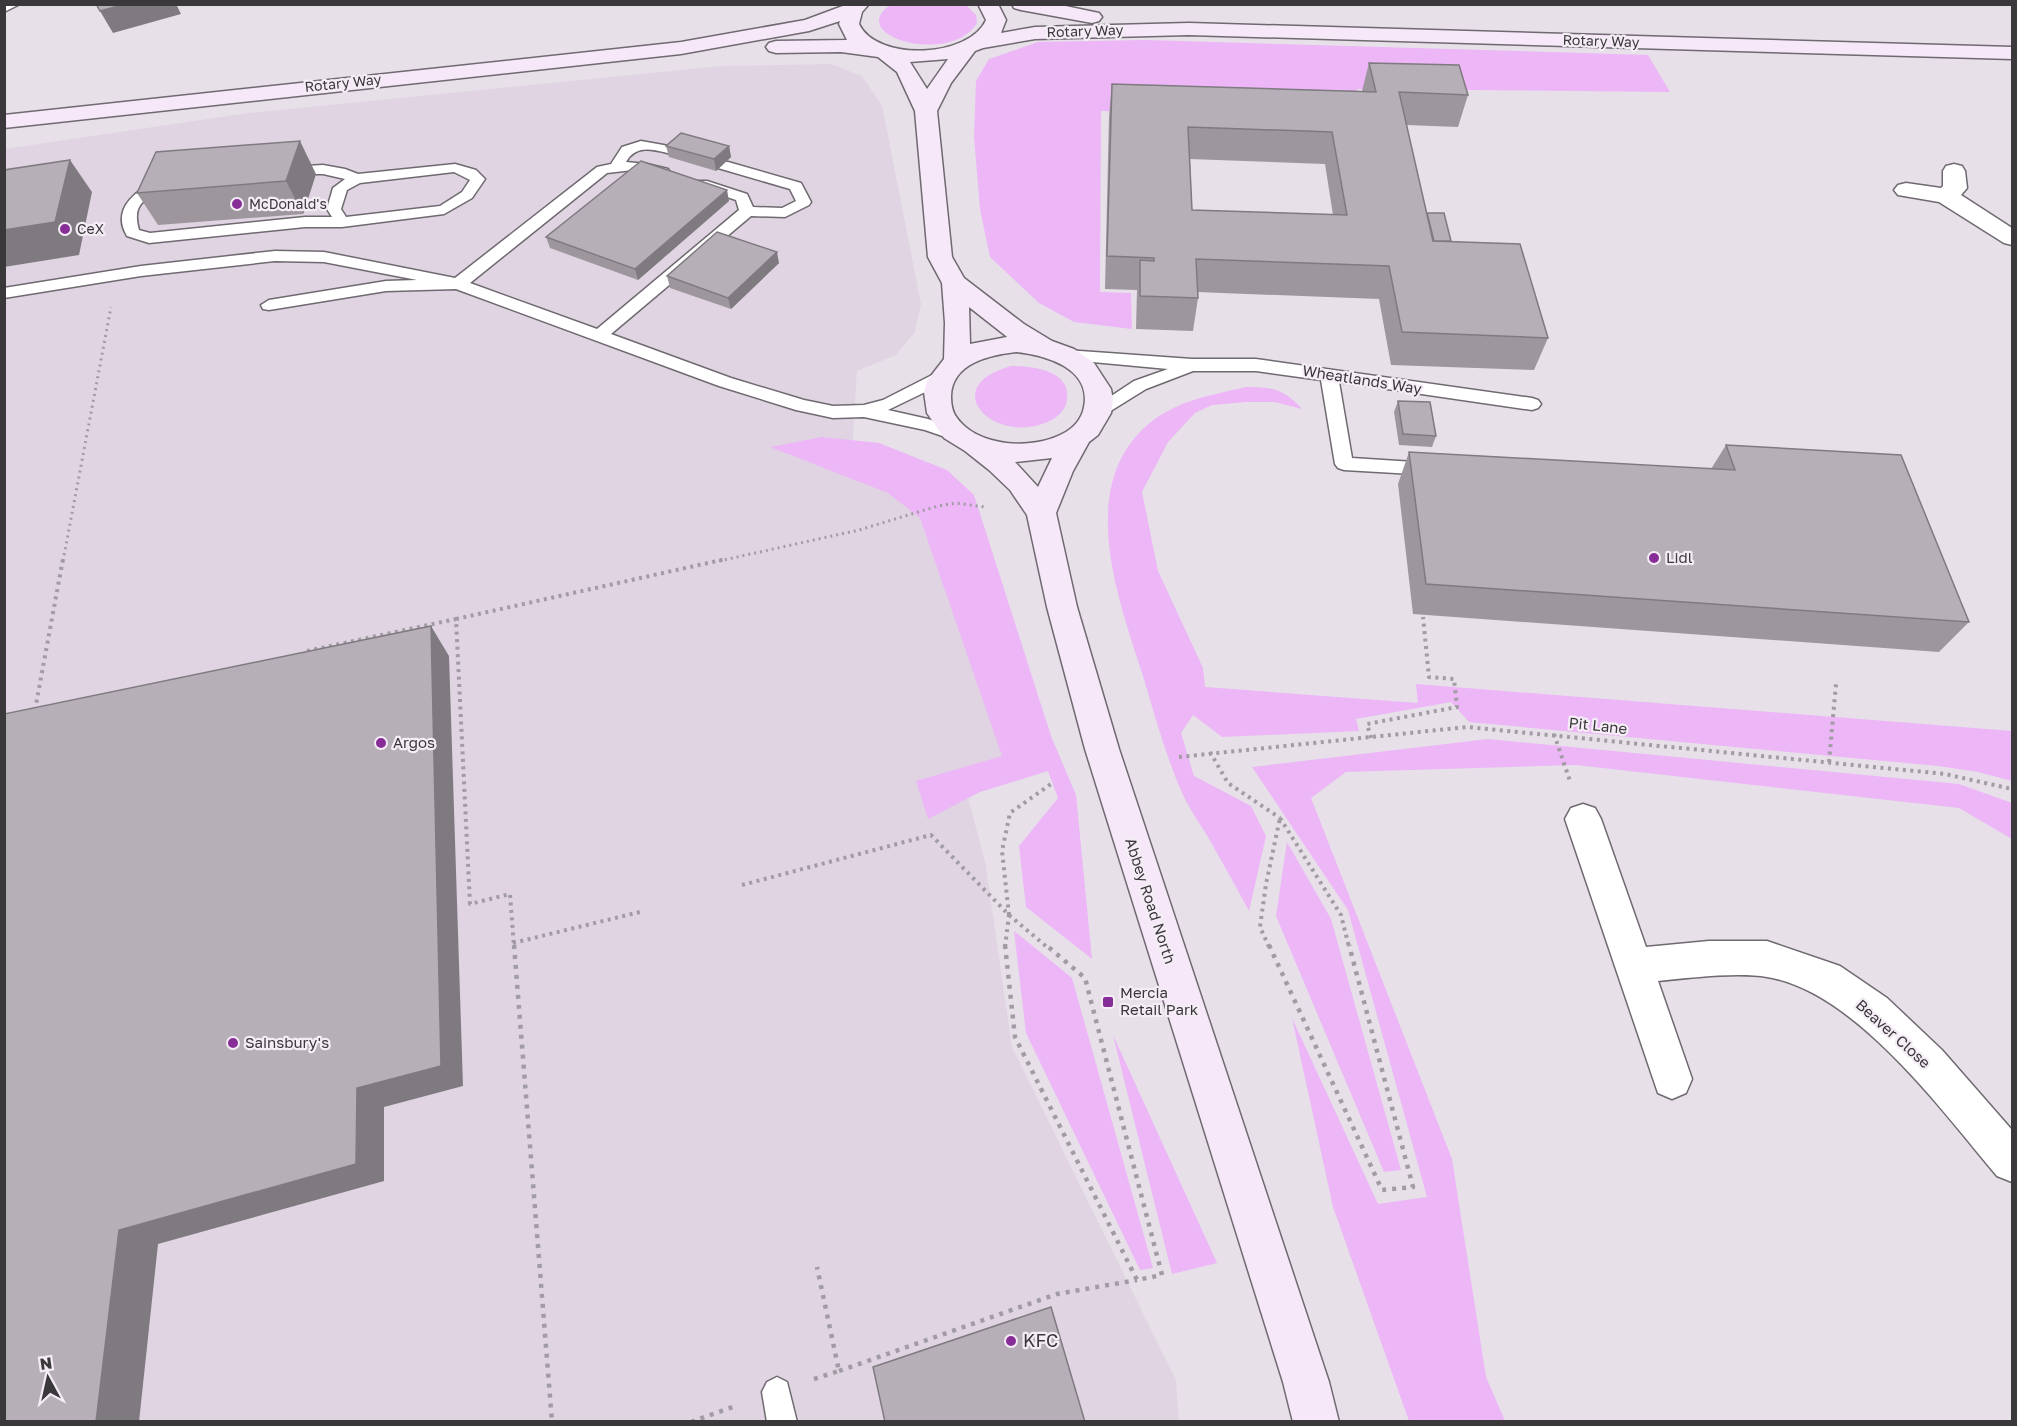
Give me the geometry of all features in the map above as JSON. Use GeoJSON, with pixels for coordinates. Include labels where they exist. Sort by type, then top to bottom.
{"type":"FeatureCollection","features":[{"type":"Feature","properties":{"kind":"street"},"geometry":{"type":"LineString","coordinates":[[926,111],[941,82],[974,46],[992,32],[996,21],[994,10],[988,4]]}},
{"type":"Feature","properties":{"kind":"street","name":"Rotary Way"},"geometry":{"type":"LineString","coordinates":[[1021,4],[1105,19],[1189,29]]}},
{"type":"Feature","properties":{"kind":"street"},"geometry":{"type":"LineString","coordinates":[[857,7],[849,24],[856,38],[904,68],[914,83],[926,111],[940,257],[954,283],[958,323],[949,369],[935,398],[940,417],[965,440],[1010,454],[1039,452],[1069,441],[1088,424]]}},
{"type":"Feature","properties":{"kind":"street","name":"Rotary Way"},"geometry":{"type":"LineString","coordinates":[[4,122],[681,48],[809,26],[857,7]]}},
{"type":"Feature","properties":{"kind":"street","name":"Rotary Way"},"geometry":{"type":"LineString","coordinates":[[681,48],[824,46],[927,57],[1035,33],[1189,29],[2013,53]]}},
{"type":"Feature","properties":{"kind":"street"},"geometry":{"type":"LineString","coordinates":[[1946,196],[1955,188],[1954,171]]}},
{"type":"Feature","properties":{"kind":"street"},"geometry":{"type":"LineString","coordinates":[[1906,190],[1946,196],[2013,238]]}},
{"type":"Feature","properties":{"kind":"street"},"geometry":{"type":"LineString","coordinates":[[954,283],[1015,330],[1085,369],[1097,387],[1098,406],[1059,471],[1041,513]]}},
{"type":"Feature","properties":{"kind":"street"},"geometry":{"type":"LineString","coordinates":[[949,369],[989,347],[1016,344],[1055,351]]}},
{"type":"Feature","properties":{"kind":"street","name":"Abbey Road North"},"geometry":{"type":"LineString","coordinates":[[965,440],[999,463],[1020,483],[1041,513],[1062,607],[1102,749],[1306,1382],[1316,1422]]}},
{"type":"Feature","properties":{"kind":"street"},"geometry":{"type":"LineString","coordinates":[[1583,819],[1672,1079]]}},
{"type":"Feature","properties":{"kind":"street","name":"Beaver Close"},"geometry":{"type":"LineString","coordinates":[[1633,966],[1709,959],[1767,959],[1827,979],[1873,1011],[1928,1064],[2013,1161]]}},
{"type":"Feature","properties":{"kind":"lane"},"geometry":{"type":"LineString","coordinates":[[4,8],[14,4]]}},
{"type":"Feature","properties":{"kind":"lane"},"geometry":{"type":"LineString","coordinates":[[617,166],[621,155],[627,149],[638,146],[656,145],[675,151]]}},
{"type":"Feature","properties":{"kind":"lane"},"geometry":{"type":"LineString","coordinates":[[269,305],[386,286],[458,284],[602,170],[617,166],[641,165],[742,197],[747,211]]}},
{"type":"Feature","properties":{"kind":"lane"},"geometry":{"type":"LineString","coordinates":[[600,335],[747,211],[784,213],[804,202],[796,186],[723,165]]}},
{"type":"Feature","properties":{"kind":"lane"},"geometry":{"type":"LineString","coordinates":[[174,182],[153,186],[132,204],[127,221],[132,232],[149,238],[305,222],[342,222],[444,210],[468,195],[478,179],[471,172],[455,168],[356,179],[340,188],[334,209],[342,222]]}},
{"type":"Feature","properties":{"kind":"lane"},"geometry":{"type":"LineString","coordinates":[[273,172],[339,170],[356,179]]}},
{"type":"Feature","properties":{"kind":"lane"},"geometry":{"type":"LineString","coordinates":[[329,247],[342,222]]}},
{"type":"Feature","properties":{"kind":"lane"},"geometry":{"type":"LineString","coordinates":[[4,293],[329,247],[458,284],[725,382],[802,406],[833,412],[864,411],[889,404],[949,369]]}},
{"type":"Feature","properties":{"kind":"lane","name":"Wheatlands Way"},"geometry":{"type":"LineString","coordinates":[[1055,351],[1192,365],[1256,365],[1532,404]]}},
{"type":"Feature","properties":{"kind":"lane","name":"Wheatlands Way"},"geometry":{"type":"LineString","coordinates":[[1088,424],[1140,385],[1192,365]]}},
{"type":"Feature","properties":{"kind":"lane"},"geometry":{"type":"LineString","coordinates":[[1329,374],[1344,464],[1451,470]]}},
{"type":"Feature","properties":{"kind":"lane"},"geometry":{"type":"LineString","coordinates":[[864,411],[928,425],[965,440]]}},
{"type":"Feature","properties":{"kind":"lane"},"geometry":{"type":"LineString","coordinates":[[777,1392],[782,1422]]}},
{"type":"Feature","properties":{"kind":"path"},"geometry":{"type":"LineString","coordinates":[[35,710],[112,306]]}},
{"type":"Feature","properties":{"kind":"path"},"geometry":{"type":"LineString","coordinates":[[298,653],[859,530],[938,506],[956,503],[985,507]]}},
{"type":"Feature","properties":{"kind":"path"},"geometry":{"type":"LineString","coordinates":[[1371,738],[1367,724],[1457,707],[1454,679],[1429,677],[1423,617]]}},
{"type":"Feature","properties":{"kind":"path"},"geometry":{"type":"LineString","coordinates":[[456,619],[471,904],[510,894],[552,1422]]}},
{"type":"Feature","properties":{"kind":"path"},"geometry":{"type":"LineString","coordinates":[[1829,762],[1836,684]]}},
{"type":"Feature","properties":{"kind":"path"},"geometry":{"type":"LineString","coordinates":[[25,713],[46,708]]}},
{"type":"Feature","properties":{"kind":"path","name":"Pit Lane"},"geometry":{"type":"LineString","coordinates":[[1179,757],[1210,752],[1467,728],[1554,734],[1945,774],[2013,789]]}},
{"type":"Feature","properties":{"kind":"path"},"geometry":{"type":"LineString","coordinates":[[1554,734],[1583,819]]}},
{"type":"Feature","properties":{"kind":"path"},"geometry":{"type":"LineString","coordinates":[[1210,752],[1228,783],[1280,818],[1341,915],[1413,1187],[1382,1190],[1260,927],[1266,884],[1280,818]]}},
{"type":"Feature","properties":{"kind":"path"},"geometry":{"type":"LineString","coordinates":[[1051,784],[1011,813],[1002,851],[1009,915],[1005,948],[1015,1037],[1137,1280]]}},
{"type":"Feature","properties":{"kind":"path"},"geometry":{"type":"LineString","coordinates":[[742,885],[931,836],[1009,915],[1085,978],[1162,1275],[1057,1294],[839,1371]]}},
{"type":"Feature","properties":{"kind":"path"},"geometry":{"type":"LineString","coordinates":[[513,943],[644,911]]}},
{"type":"Feature","properties":{"kind":"shaded area"},"geometry":{"type":"Polygon","coordinates":[[[892,4],[966,5],[976,15],[977,23],[964,36],[945,43],[906,42],[890,35],[880,26],[880,16],[892,4]]]}},
{"type":"Feature","properties":{"kind":"shaded area"},"geometry":{"type":"Polygon","coordinates":[[[1146,40],[1648,55],[1670,92],[1357,89],[1359,116],[1101,111],[1100,292],[1131,293],[1132,329],[1074,322],[1039,303],[990,257],[980,209],[974,137],[976,81],[989,59],[1038,42],[1146,40]]]}},
{"type":"Feature","properties":{"kind":"shaded area"},"geometry":{"type":"Polygon","coordinates":[[[831,64],[862,76],[882,105],[921,304],[915,332],[896,355],[857,371],[851,468],[927,485],[1013,756],[964,783],[985,861],[1012,1047],[1176,1380],[1179,1421],[5,1421],[4,149],[248,113],[721,66],[831,64]]]}},
{"type":"Feature","properties":{"kind":"shaded area"},"geometry":{"type":"Polygon","coordinates":[[[1011,366],[1039,369],[1056,376],[1063,382],[1067,389],[1067,399],[1060,414],[1034,426],[1014,427],[996,422],[983,413],[976,401],[977,388],[988,376],[1011,366]]]}},
{"type":"Feature","properties":{"kind":"shaded area"},"geometry":{"type":"Polygon","coordinates":[[[1246,387],[1277,390],[1302,409],[1275,402],[1246,402],[1212,405],[1195,413],[1168,442],[1142,492],[1158,571],[1203,668],[1205,687],[1418,703],[1416,684],[2012,731],[2012,781],[1978,772],[1938,766],[1469,722],[1451,702],[1356,719],[1359,731],[1222,737],[1193,715],[1181,733],[1194,776],[1251,806],[1266,836],[1249,911],[1185,799],[1169,761],[1124,617],[1110,552],[1108,519],[1111,488],[1121,459],[1139,433],[1150,422],[1175,407],[1203,397],[1246,387]]]}},
{"type":"Feature","properties":{"kind":"shaded area"},"geometry":{"type":"Polygon","coordinates":[[[822,437],[879,443],[947,470],[974,495],[1051,736],[1076,795],[1092,959],[1026,907],[1019,846],[1058,798],[1048,771],[980,792],[928,819],[916,781],[1002,756],[920,518],[888,493],[770,447],[822,437]]]}},
{"type":"Feature","properties":{"kind":"shaded area"},"geometry":{"type":"Polygon","coordinates":[[[1488,739],[1959,784],[2012,803],[2012,839],[1959,808],[1576,765],[1346,772],[1311,798],[1452,1159],[1486,1377],[1505,1421],[1409,1421],[1333,1207],[1292,1018],[1378,1204],[1427,1197],[1348,910],[1252,767],[1488,739]]]}},
{"type":"Feature","properties":{"kind":"shaded area"},"geometry":{"type":"Polygon","coordinates":[[[1287,842],[1331,919],[1401,1170],[1384,1172],[1276,916],[1287,842]]]}},
{"type":"Feature","properties":{"kind":"shaded area"},"geometry":{"type":"Polygon","coordinates":[[[1014,931],[1072,978],[1153,1268],[1140,1270],[1026,1033],[1014,931]]]}},
{"type":"Feature","properties":{"kind":"shaded area"},"geometry":{"type":"Polygon","coordinates":[[[1113,1035],[1217,1263],[1172,1274],[1113,1035]]]}},
{"type":"Feature","properties":{"kind":"building"},"geometry":{"type":"Polygon","coordinates":[[[96,4],[126,4],[100,11],[96,4]]]}},
{"type":"Feature","properties":{"kind":"building"},"geometry":{"type":"Polygon","coordinates":[[[1369,63],[1459,65],[1468,95],[1399,92],[1433,241],[1520,244],[1548,338],[1402,332],[1389,266],[1196,259],[1198,298],[1140,296],[1140,260],[1154,261],[1154,258],[1107,256],[1112,84],[1376,92],[1369,63]],[[1188,127],[1192,210],[1347,215],[1332,132],[1188,127]]]}},
{"type":"Feature","properties":{"kind":"building"},"geometry":{"type":"Polygon","coordinates":[[[681,133],[729,146],[714,159],[666,146],[681,133]]]}},
{"type":"Feature","properties":{"kind":"building"},"geometry":{"type":"Polygon","coordinates":[[[300,141],[286,181],[137,193],[156,152],[300,141]]]}},
{"type":"Feature","properties":{"kind":"building"},"geometry":{"type":"Polygon","coordinates":[[[70,160],[55,222],[4,230],[4,170],[70,160]]]}},
{"type":"Feature","properties":{"kind":"building"},"geometry":{"type":"Polygon","coordinates":[[[641,161],[727,190],[635,269],[546,237],[641,161]]]}},
{"type":"Feature","properties":{"kind":"building"},"geometry":{"type":"Polygon","coordinates":[[[1427,213],[1444,213],[1451,241],[1434,241],[1427,213]]]}},
{"type":"Feature","properties":{"kind":"building"},"geometry":{"type":"Polygon","coordinates":[[[717,232],[777,252],[728,298],[667,276],[717,232]]]}},
{"type":"Feature","properties":{"kind":"building"},"geometry":{"type":"Polygon","coordinates":[[[1398,401],[1430,402],[1436,436],[1403,434],[1398,401]]]}},
{"type":"Feature","properties":{"kind":"building","name":"Lidl"},"geometry":{"type":"Polygon","coordinates":[[[1726,445],[1901,455],[1969,622],[1426,584],[1409,452],[1735,470],[1726,445]]]}},
{"type":"Feature","properties":{"kind":"building","name":"Sainsbury's"},"geometry":{"type":"Polygon","coordinates":[[[431,626],[441,1066],[357,1088],[356,1164],[119,1230],[96,1422],[4,1422],[4,714],[431,626]]]}},
{"type":"Feature","properties":{"kind":"building","name":"KFC"},"geometry":{"type":"Polygon","coordinates":[[[1051,1307],[1085,1422],[885,1422],[873,1367],[1051,1307]]]}},
{"type":"Feature","properties":{"kind":"place","name":"McDonald's"},"geometry":{"type":"Point","coordinates":[237,204]}},
{"type":"Feature","properties":{"kind":"place","name":"CeX"},"geometry":{"type":"Point","coordinates":[65,229]}},
{"type":"Feature","properties":{"kind":"place","name":"Lidl"},"geometry":{"type":"Point","coordinates":[1654,558]}},
{"type":"Feature","properties":{"kind":"place","name":"Argos"},"geometry":{"type":"Point","coordinates":[381,743]}},
{"type":"Feature","properties":{"kind":"place","name":"Mercia Retail Park"},"geometry":{"type":"Point","coordinates":[1108,1002]}},
{"type":"Feature","properties":{"kind":"place","name":"Sainsbury's"},"geometry":{"type":"Point","coordinates":[233,1043]}},
{"type":"Feature","properties":{"kind":"place","name":"KFC"},"geometry":{"type":"Point","coordinates":[1011,1341]}}]}
